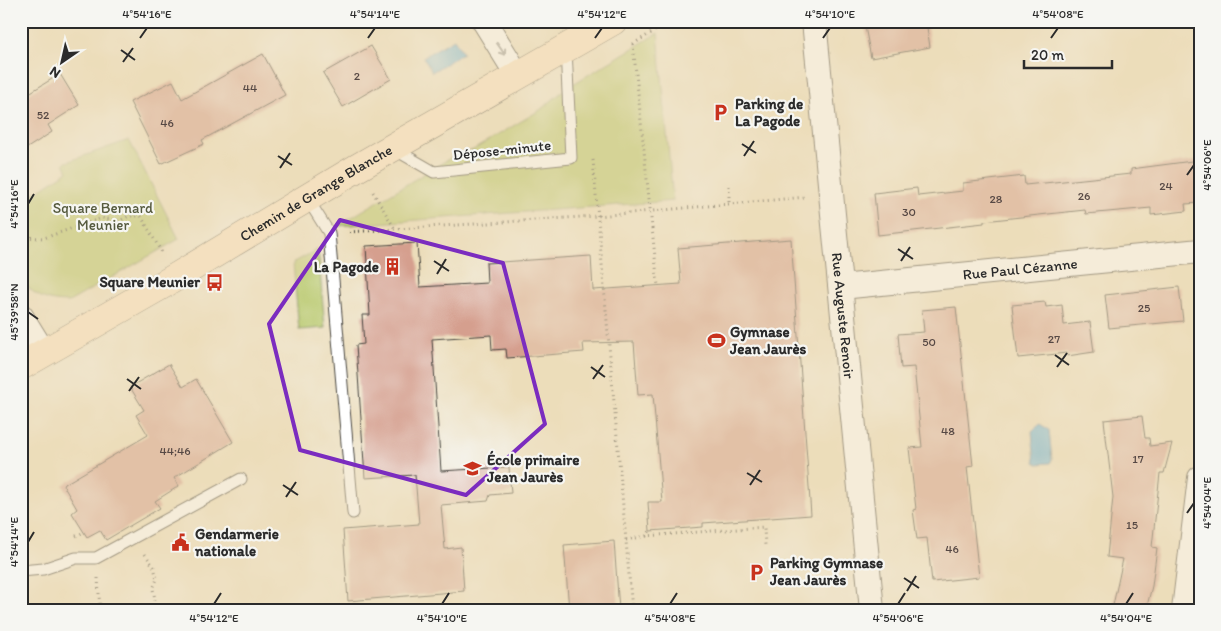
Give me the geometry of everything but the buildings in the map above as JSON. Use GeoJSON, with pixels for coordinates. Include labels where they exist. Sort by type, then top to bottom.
{"type":"FeatureCollection","features":[{"type":"Feature","properties":{"kind":"street"},"geometry":{"type":"LineString","coordinates":[[484,21],[518,76]]}},
{"type":"Feature","properties":{"kind":"street","name":"Chemin de Grange Blanche"},"geometry":{"type":"LineString","coordinates":[[33,360],[307,198],[614,21]]}},
{"type":"Feature","properties":{"kind":"street","name":"Rue Auguste Renoir"},"geometry":{"type":"LineString","coordinates":[[814,21],[872,610]]}},
{"type":"Feature","properties":{"kind":"street","name":"Rue Paul Cézanne"},"geometry":{"type":"LineString","coordinates":[[841,287],[1200,251]]}},
{"type":"Feature","properties":{"kind":"street"},"geometry":{"type":"LineString","coordinates":[[21,316],[33,360]]}},
{"type":"Feature","properties":{"kind":"street"},"geometry":{"type":"LineString","coordinates":[[1184,610],[1200,478]]}},
{"type":"Feature","properties":{"kind":"lane","name":"Dépose-minute"},"geometry":{"type":"LineString","coordinates":[[393,148],[434,172],[571,158],[566,48]]}},
{"type":"Feature","properties":{"kind":"lane"},"geometry":{"type":"LineString","coordinates":[[307,198],[329,233],[353,513]]}},
{"type":"Feature","properties":{"kind":"lane"},"geometry":{"type":"LineString","coordinates":[[21,571],[43,569],[76,558],[96,558],[241,479]]}},
{"type":"Feature","properties":{"kind":"path"},"geometry":{"type":"LineString","coordinates":[[633,44],[658,286]]}},
{"type":"Feature","properties":{"kind":"path"},"geometry":{"type":"LineString","coordinates":[[593,160],[632,610]]}},
{"type":"Feature","properties":{"kind":"path"},"geometry":{"type":"LineString","coordinates":[[729,186],[729,204]]}},
{"type":"Feature","properties":{"kind":"path"},"geometry":{"type":"LineString","coordinates":[[329,233],[597,216],[807,197]]}},
{"type":"Feature","properties":{"kind":"path"},"geometry":{"type":"LineString","coordinates":[[21,237],[44,238],[102,218],[119,221],[129,216],[141,216],[161,249],[171,280]]}},
{"type":"Feature","properties":{"kind":"path"},"geometry":{"type":"LineString","coordinates":[[626,540],[646,536],[764,527],[765,546]]}},
{"type":"Feature","properties":{"kind":"path"},"geometry":{"type":"LineString","coordinates":[[646,536],[650,531]]}},
{"type":"Feature","properties":{"kind":"path"},"geometry":{"type":"LineString","coordinates":[[135,538],[154,567],[156,579],[153,590],[157,610]]}},
{"type":"Feature","properties":{"kind":"path"},"geometry":{"type":"LineString","coordinates":[[96,558],[100,610]]}},
{"type":"Feature","properties":{"kind":"highlighted area"},"geometry":{"type":"Polygon","coordinates":[[[340,220],[503,263],[545,424],[466,495],[300,450],[269,324],[340,220]]]}},
{"type":"Feature","properties":{"kind":"green space"},"geometry":{"type":"Polygon","coordinates":[[[658,33],[673,201],[337,226],[452,157],[473,150],[540,110],[568,87],[658,33]]]}},
{"type":"Feature","properties":{"kind":"green space","name":"Square Bernard Meunier"},"geometry":{"type":"Polygon","coordinates":[[[129,140],[179,239],[69,302],[54,301],[36,294],[21,278],[21,202],[68,171],[64,163],[129,140]]]}},
{"type":"Feature","properties":{"kind":"green space"},"geometry":{"type":"Polygon","coordinates":[[[318,249],[325,328],[299,330],[293,263],[318,249]]]}},
{"type":"Feature","properties":{"kind":"water"},"geometry":{"type":"Polygon","coordinates":[[[454,39],[463,53],[432,72],[423,57],[454,39]]]}},
{"type":"Feature","properties":{"kind":"water"},"geometry":{"type":"Polygon","coordinates":[[[1040,424],[1049,430],[1052,460],[1050,463],[1038,464],[1035,462],[1032,431],[1040,424]]]}},
{"type":"Feature","properties":{"kind":"place","name":"Parking de La Pagode"},"geometry":{"type":"Point","coordinates":[721,113]}},
{"type":"Feature","properties":{"kind":"place","name":"La Pagode"},"geometry":{"type":"Point","coordinates":[393,267]}},
{"type":"Feature","properties":{"kind":"place","name":"Square Meunier"},"geometry":{"type":"Point","coordinates":[214,282]}},
{"type":"Feature","properties":{"kind":"place","name":"Gymnase Jean Jaurès"},"geometry":{"type":"Point","coordinates":[716,341]}},
{"type":"Feature","properties":{"kind":"place","name":"École primaire Jean Jaurès"},"geometry":{"type":"Point","coordinates":[473,469]}},
{"type":"Feature","properties":{"kind":"place","name":"Gendarmerie nationale"},"geometry":{"type":"Point","coordinates":[181,543]}},
{"type":"Feature","properties":{"kind":"place","name":"Parking Gymnase Jean Jaurès"},"geometry":{"type":"Point","coordinates":[756,572]}}]}
